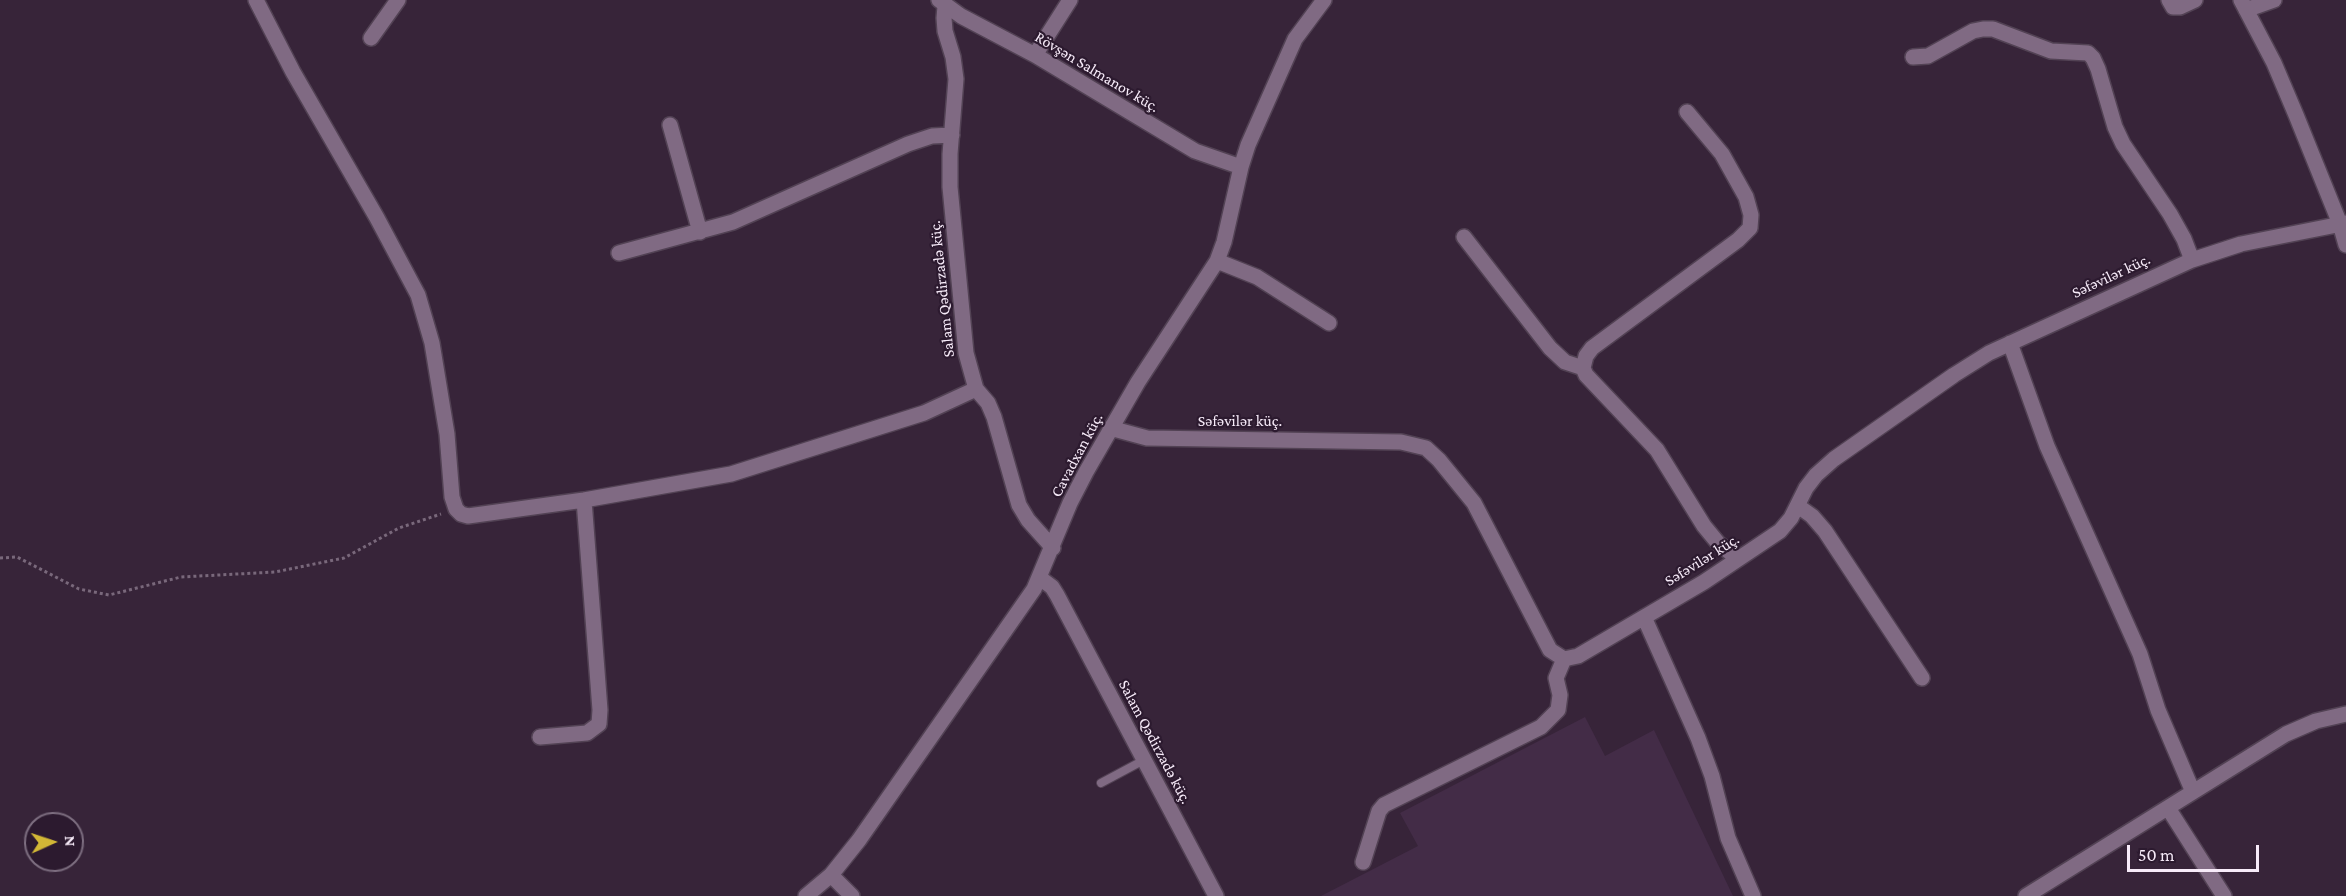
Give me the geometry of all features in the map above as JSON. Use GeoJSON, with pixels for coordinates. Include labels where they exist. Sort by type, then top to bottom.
{"type":"FeatureCollection","features":[{"type":"Feature","properties":{"kind":"street"},"geometry":{"type":"LineString","coordinates":[[256,0],[293,72],[377,218],[417,294],[432,343],[447,434],[452,497],[456,509],[461,514],[468,516],[584,500],[707,479],[749,469],[924,413],[976,389]]}},
{"type":"Feature","properties":{"kind":"street"},"geometry":{"type":"LineString","coordinates":[[371,38],[398,0]]}},
{"type":"Feature","properties":{"kind":"street"},"geometry":{"type":"LineString","coordinates":[[1035,55],[1070,0]]}},
{"type":"Feature","properties":{"kind":"street","name":"Cavadxan küç."},"geometry":{"type":"LineString","coordinates":[[806,896],[831,874],[879,811],[1027,601],[1040,578],[1070,503],[1110,428],[1217,261],[1224,242],[1241,167],[1285,59],[1295,39],[1324,0]]}},
{"type":"Feature","properties":{"kind":"street"},"geometry":{"type":"LineString","coordinates":[[2169,0],[2173,7],[2180,7],[2195,0]]}},
{"type":"Feature","properties":{"kind":"street"},"geometry":{"type":"LineString","coordinates":[[2274,0],[2244,5],[2274,63],[2343,224],[2346,245]]}},
{"type":"Feature","properties":{"kind":"street","name":"Rövşən Salmanov küç."},"geometry":{"type":"LineString","coordinates":[[942,3],[1035,55],[1196,151],[1241,167]]}},
{"type":"Feature","properties":{"kind":"street","name":"Salam Qədirzadə küç."},"geometry":{"type":"LineString","coordinates":[[942,3],[945,31],[953,57],[956,79],[950,187],[966,353],[976,389],[988,403],[994,417],[1019,505],[1028,520],[1053,548]]}},
{"type":"Feature","properties":{"kind":"street"},"geometry":{"type":"LineString","coordinates":[[1913,57],[1928,56],[1973,31],[1983,29],[1993,29],[2051,51],[2088,52],[2098,69],[2122,144],[2170,214],[2184,239],[2192,260]]}},
{"type":"Feature","properties":{"kind":"street"},"geometry":{"type":"LineString","coordinates":[[1687,112],[1722,154],[1746,197],[1751,215],[1750,228],[1738,240],[1592,348],[1586,356],[1583,368],[1586,375],[1657,450],[1704,526],[1718,543],[1738,559]]}},
{"type":"Feature","properties":{"kind":"street"},"geometry":{"type":"LineString","coordinates":[[670,125],[700,232]]}},
{"type":"Feature","properties":{"kind":"street"},"geometry":{"type":"LineString","coordinates":[[619,253],[733,222],[908,144],[932,136],[952,135]]}},
{"type":"Feature","properties":{"kind":"street","name":"Səfəvilər küç."},"geometry":{"type":"LineString","coordinates":[[1110,428],[1147,438],[1401,442],[1426,448],[1439,460],[1474,503],[1550,650],[1564,658],[1578,656],[1780,531],[1798,506],[1810,482],[1833,459],[1954,375],[2010,343],[2192,260],[2241,244],[2343,224]]}},
{"type":"Feature","properties":{"kind":"street"},"geometry":{"type":"LineString","coordinates":[[1464,237],[1550,348],[1565,362],[1583,368]]}},
{"type":"Feature","properties":{"kind":"street"},"geometry":{"type":"LineString","coordinates":[[1217,261],[1257,277],[1329,322]]}},
{"type":"Feature","properties":{"kind":"street"},"geometry":{"type":"LineString","coordinates":[[2010,343],[2047,446],[2140,654],[2158,710],[2193,792]]}},
{"type":"Feature","properties":{"kind":"street"},"geometry":{"type":"LineString","coordinates":[[540,737],[587,733],[599,724],[600,710],[584,500]]}},
{"type":"Feature","properties":{"kind":"street"},"geometry":{"type":"LineString","coordinates":[[1798,506],[1812,516],[1825,531],[1922,678]]}},
{"type":"Feature","properties":{"kind":"street","name":"Salam Qədirzadə küç."},"geometry":{"type":"LineString","coordinates":[[1040,578],[1052,587],[1057,595],[1216,896]]}},
{"type":"Feature","properties":{"kind":"street"},"geometry":{"type":"LineString","coordinates":[[1644,617],[1698,738],[1712,776],[1728,838],[1753,896]]}},
{"type":"Feature","properties":{"kind":"street"},"geometry":{"type":"LineString","coordinates":[[1363,862],[1379,811],[1384,805],[1541,727],[1558,710],[1560,694],[1556,678],[1564,658]]}},
{"type":"Feature","properties":{"kind":"street"},"geometry":{"type":"LineString","coordinates":[[2026,896],[2286,734],[2316,721],[2346,714]]}},
{"type":"Feature","properties":{"kind":"street"},"geometry":{"type":"LineString","coordinates":[[2168,808],[2224,896]]}},
{"type":"Feature","properties":{"kind":"street"},"geometry":{"type":"LineString","coordinates":[[831,874],[852,896]]}},
{"type":"Feature","properties":{"kind":"lane"},"geometry":{"type":"LineString","coordinates":[[1101,783],[1144,760]]}},
{"type":"Feature","properties":{"kind":"path"},"geometry":{"type":"LineString","coordinates":[[0,558],[17,557],[79,589],[109,595],[181,577],[275,572],[344,558],[399,528],[456,509]]}},
{"type":"Feature","properties":{"kind":"shaded area"},"geometry":{"type":"Polygon","coordinates":[[[1585,717],[1605,756],[1654,730],[1733,896],[1321,896],[1418,846],[1400,813],[1585,717]]]}}]}
